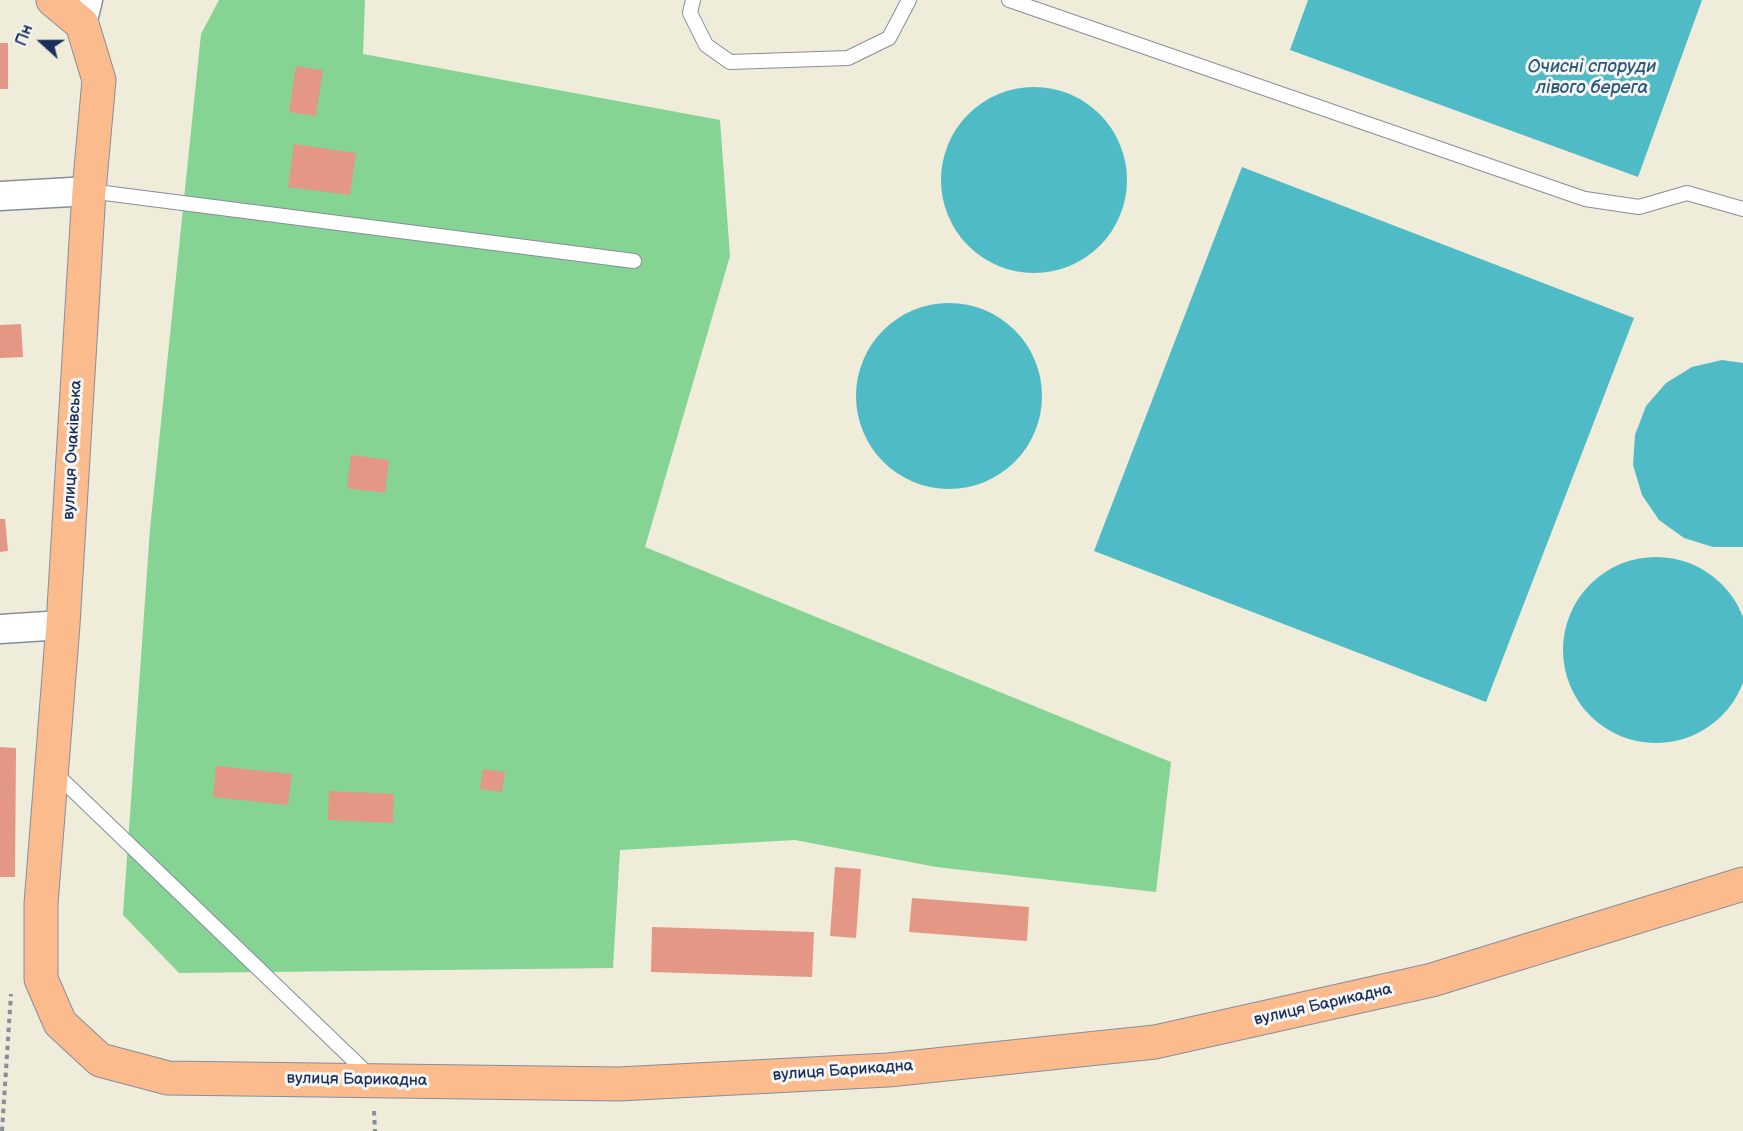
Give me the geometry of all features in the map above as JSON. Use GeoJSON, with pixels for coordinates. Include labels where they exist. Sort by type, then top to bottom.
{"type":"FeatureCollection","features":[{"type":"Feature","properties":{"kind":"main road"},"geometry":{"type":"LineString","coordinates":[[53,0],[85,12]]}},
{"type":"Feature","properties":{"kind":"main road","name":"вулиця Очаківська"},"geometry":{"type":"LineString","coordinates":[[41,904],[63,625],[88,191],[99,80],[85,12]]}},
{"type":"Feature","properties":{"kind":"main road","name":"вулиця Барикадна"},"geometry":{"type":"LineString","coordinates":[[41,904],[41,979],[60,1023],[100,1060],[168,1078],[619,1084],[888,1070],[1155,1042],[1432,980],[1743,884]]}},
{"type":"Feature","properties":{"kind":"street"},"geometry":{"type":"LineString","coordinates":[[0,196],[88,191]]}},
{"type":"Feature","properties":{"kind":"street"},"geometry":{"type":"LineString","coordinates":[[0,629],[63,625]]}},
{"type":"Feature","properties":{"kind":"lane"},"geometry":{"type":"LineString","coordinates":[[693,0],[690,13],[706,45],[730,62],[848,58],[889,38],[909,0]]}},
{"type":"Feature","properties":{"kind":"lane"},"geometry":{"type":"LineString","coordinates":[[1009,0],[1585,199],[1639,207],[1687,194],[1743,209]]}},
{"type":"Feature","properties":{"kind":"lane"},"geometry":{"type":"LineString","coordinates":[[88,191],[634,261]]}},
{"type":"Feature","properties":{"kind":"lane"},"geometry":{"type":"LineString","coordinates":[[51,770],[374,1079]]}},
{"type":"Feature","properties":{"kind":"green space"},"geometry":{"type":"Polygon","coordinates":[[[219,0],[365,0],[363,54],[720,120],[730,256],[645,547],[1171,762],[1156,892],[936,867],[795,840],[620,850],[613,968],[179,973],[123,915],[150,529],[201,34],[219,0]]]}},
{"type":"Feature","properties":{"kind":"water","name":"Очисні споруди лівого берега"},"geometry":{"type":"Polygon","coordinates":[[[1308,0],[1702,0],[1638,177],[1290,50],[1308,0]]]}},
{"type":"Feature","properties":{"kind":"water"},"geometry":{"type":"Polygon","coordinates":[[[1034,87],[1070,94],[1100,114],[1120,144],[1127,180],[1120,216],[1100,246],[1070,266],[1034,273],[998,266],[968,246],[948,216],[941,180],[948,144],[968,114],[998,94],[1034,87]]]}},
{"type":"Feature","properties":{"kind":"water"},"geometry":{"type":"Polygon","coordinates":[[[1242,167],[1634,318],[1486,702],[1094,551],[1242,167]]]}},
{"type":"Feature","properties":{"kind":"water"},"geometry":{"type":"Polygon","coordinates":[[[949,303],[985,310],[1015,330],[1035,360],[1042,396],[1035,432],[1015,462],[985,482],[949,489],[913,482],[883,462],[863,432],[856,396],[863,360],[883,330],[913,310],[949,303]]]}},
{"type":"Feature","properties":{"kind":"water"},"geometry":{"type":"Polygon","coordinates":[[[1722,360],[1743,363],[1743,547],[1713,547],[1684,538],[1659,520],[1642,495],[1633,465],[1635,435],[1646,406],[1666,383],[1692,367],[1722,360]]]}},
{"type":"Feature","properties":{"kind":"water"},"geometry":{"type":"Polygon","coordinates":[[[1656,557],[1674,559],[1691,565],[1707,573],[1721,585],[1733,599],[1741,615],[1747,632],[1749,650],[1747,668],[1741,685],[1733,701],[1721,715],[1707,727],[1691,735],[1674,741],[1656,743],[1638,741],[1621,735],[1605,727],[1591,715],[1579,701],[1571,685],[1565,668],[1563,650],[1565,632],[1571,615],[1579,599],[1591,585],[1605,573],[1621,565],[1638,559],[1656,557]]]}},
{"type":"Feature","properties":{"kind":"building"},"geometry":{"type":"Polygon","coordinates":[[[0,43],[8,43],[8,89],[0,89],[0,43]]]}},
{"type":"Feature","properties":{"kind":"building"},"geometry":{"type":"Polygon","coordinates":[[[296,66],[323,70],[316,116],[289,112],[296,66]]]}},
{"type":"Feature","properties":{"kind":"building"},"geometry":{"type":"Polygon","coordinates":[[[294,144],[356,153],[350,195],[288,187],[294,144]]]}},
{"type":"Feature","properties":{"kind":"building"},"geometry":{"type":"Polygon","coordinates":[[[21,324],[23,357],[0,358],[0,325],[21,324]]]}},
{"type":"Feature","properties":{"kind":"building"},"geometry":{"type":"Polygon","coordinates":[[[351,455],[389,460],[385,493],[347,488],[351,455]]]}},
{"type":"Feature","properties":{"kind":"building"},"geometry":{"type":"Polygon","coordinates":[[[0,519],[5,519],[8,551],[0,552],[0,519]]]}},
{"type":"Feature","properties":{"kind":"building"},"geometry":{"type":"Polygon","coordinates":[[[0,747],[16,748],[15,877],[0,877],[0,747]]]}},
{"type":"Feature","properties":{"kind":"building"},"geometry":{"type":"Polygon","coordinates":[[[216,766],[292,774],[288,805],[213,797],[216,766]]]}},
{"type":"Feature","properties":{"kind":"building"},"geometry":{"type":"Polygon","coordinates":[[[483,769],[505,772],[502,792],[480,789],[483,769]]]}},
{"type":"Feature","properties":{"kind":"building"},"geometry":{"type":"Polygon","coordinates":[[[329,791],[394,794],[393,823],[328,820],[329,791]]]}},
{"type":"Feature","properties":{"kind":"building"},"geometry":{"type":"Polygon","coordinates":[[[835,867],[861,869],[856,938],[830,936],[835,867]]]}},
{"type":"Feature","properties":{"kind":"building"},"geometry":{"type":"Polygon","coordinates":[[[912,898],[1029,907],[1027,941],[909,932],[912,898]]]}},
{"type":"Feature","properties":{"kind":"building"},"geometry":{"type":"Polygon","coordinates":[[[652,927],[814,932],[812,977],[651,972],[652,927]]]}}]}
